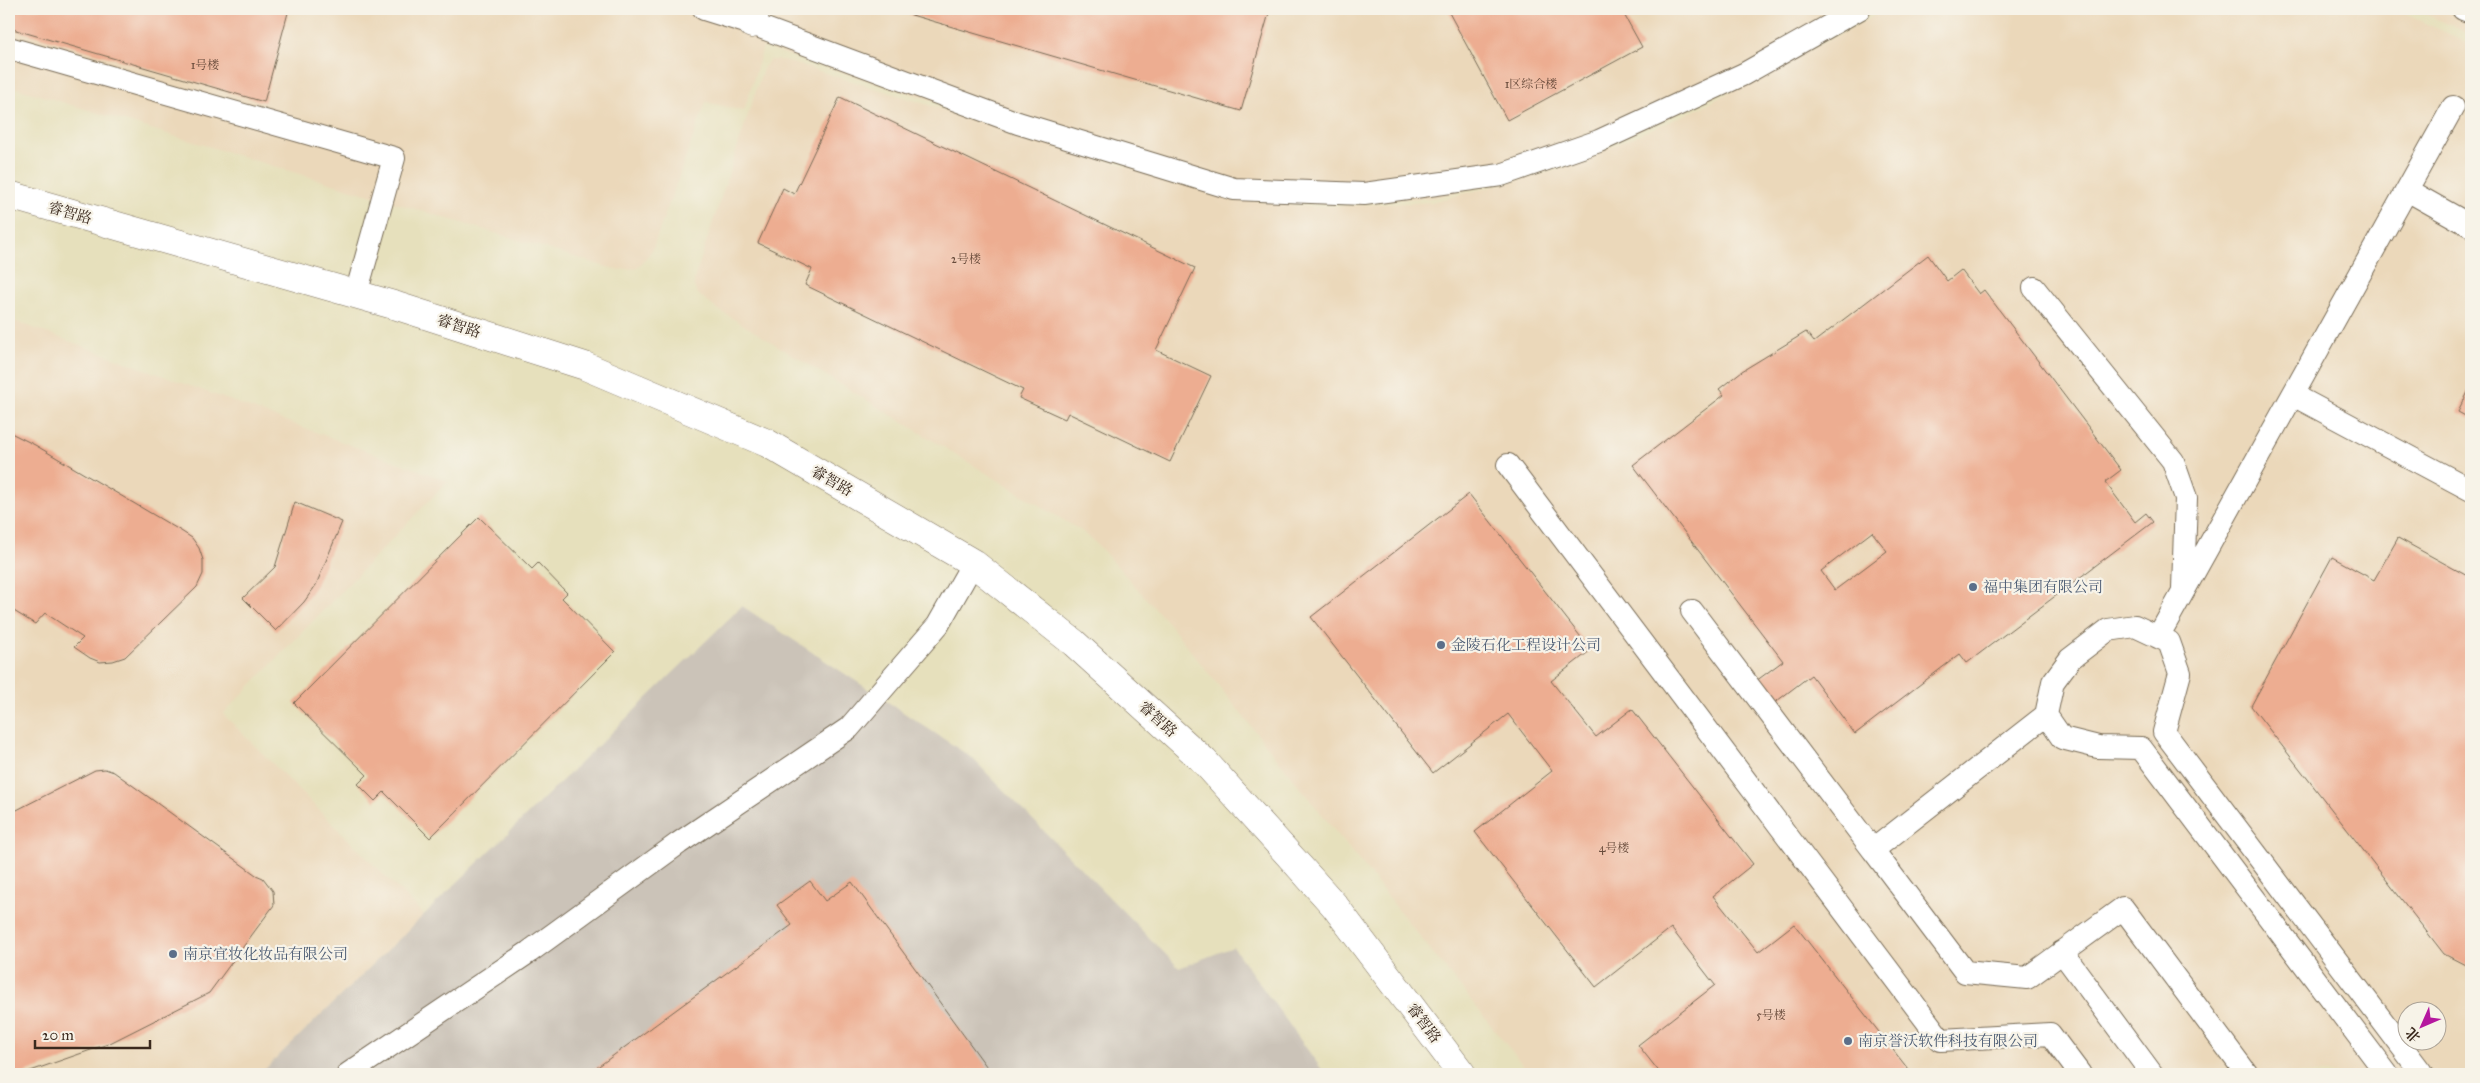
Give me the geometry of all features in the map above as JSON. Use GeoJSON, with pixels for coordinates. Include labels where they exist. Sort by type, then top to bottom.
{"type":"FeatureCollection","features":[{"type":"Feature","properties":{"kind":"street","name":"睿智路"},"geometry":{"type":"LineString","coordinates":[[9,195],[356,294],[585,366],[767,443],[973,563],[1074,643],[1204,761],[1334,905],[1462,1074]]}},
{"type":"Feature","properties":{"kind":"lane"},"geometry":{"type":"LineString","coordinates":[[704,9],[754,16],[1018,123],[1234,189],[1364,194],[1501,175],[1599,141],[1744,74],[1859,9]]}},
{"type":"Feature","properties":{"kind":"lane"},"geometry":{"type":"LineString","coordinates":[[2463,9],[2471,12]]}},
{"type":"Feature","properties":{"kind":"lane"},"geometry":{"type":"LineString","coordinates":[[9,48],[394,158],[356,294]]}},
{"type":"Feature","properties":{"kind":"lane"},"geometry":{"type":"LineString","coordinates":[[2158,637],[2453,107]]}},
{"type":"Feature","properties":{"kind":"lane"},"geometry":{"type":"LineString","coordinates":[[2407,190],[2471,226]]}},
{"type":"Feature","properties":{"kind":"lane"},"geometry":{"type":"LineString","coordinates":[[2034,288],[2173,461],[2186,498],[2183,592]]}},
{"type":"Feature","properties":{"kind":"lane"},"geometry":{"type":"LineString","coordinates":[[2293,395],[2471,490]]}},
{"type":"Feature","properties":{"kind":"lane"},"geometry":{"type":"LineString","coordinates":[[1508,464],[1941,1040],[2050,1034],[2080,1074]]}},
{"type":"Feature","properties":{"kind":"lane"},"geometry":{"type":"LineString","coordinates":[[348,1074],[529,952],[678,843],[849,728],[938,625],[973,563]]}},
{"type":"Feature","properties":{"kind":"lane"},"geometry":{"type":"LineString","coordinates":[[1692,611],[1965,972],[2027,978],[2123,908],[2247,1074]]}},
{"type":"Feature","properties":{"kind":"lane"},"geometry":{"type":"LineString","coordinates":[[1873,850],[2046,716],[2053,682],[2070,659],[2108,630],[2135,626],[2169,642],[2180,673],[2164,732],[2421,1072],[2420,1074]]}},
{"type":"Feature","properties":{"kind":"lane"},"geometry":{"type":"LineString","coordinates":[[2046,716],[2062,738],[2098,747],[2141,748],[2387,1074]]}},
{"type":"Feature","properties":{"kind":"lane"},"geometry":{"type":"LineString","coordinates":[[2062,952],[2152,1074]]}},
{"type":"Feature","properties":{"kind":"shaded area"},"geometry":{"type":"Polygon","coordinates":[[[9,9],[1879,9],[1716,95],[1549,169],[1433,198],[1312,202],[1230,194],[763,47],[744,111],[706,102],[652,250],[636,268],[617,270],[9,86],[9,9]]]}},
{"type":"Feature","properties":{"kind":"shaded area"},"geometry":{"type":"Polygon","coordinates":[[[1887,9],[2394,9],[2471,44],[2471,1074],[1530,1074],[1170,625],[1098,545],[1083,532],[714,307],[697,293],[694,287],[695,277],[763,69],[769,60],[783,60],[1227,197],[1309,207],[1431,202],[1557,170],[1700,108],[1887,9]]]}},
{"type":"Feature","properties":{"kind":"shaded area"},"geometry":{"type":"Polygon","coordinates":[[[2413,9],[2471,9],[2471,34],[2413,9]]]}},
{"type":"Feature","properties":{"kind":"shaded area"},"geometry":{"type":"Polygon","coordinates":[[[9,319],[448,481],[223,714],[424,915],[260,1074],[9,1074],[9,319]]]}},
{"type":"Feature","properties":{"kind":"shaded area"},"geometry":{"type":"Polygon","coordinates":[[[742,606],[971,757],[1179,968],[1233,947],[1325,1074],[260,1074],[742,606]]]}},
{"type":"Feature","properties":{"kind":"building"},"geometry":{"type":"Polygon","coordinates":[[[9,9],[289,9],[264,102],[9,28],[9,9]]]}},
{"type":"Feature","properties":{"kind":"building"},"geometry":{"type":"Polygon","coordinates":[[[910,9],[1254,9],[1269,13],[1241,111],[908,14],[910,9]]]}},
{"type":"Feature","properties":{"kind":"building"},"geometry":{"type":"Polygon","coordinates":[[[1447,9],[1621,9],[1642,47],[1507,120],[1447,9]]]}},
{"type":"Feature","properties":{"kind":"building"},"geometry":{"type":"Polygon","coordinates":[[[840,97],[1195,268],[1156,350],[1211,376],[1170,462],[1068,413],[1065,419],[1019,398],[1023,390],[805,285],[812,269],[758,243],[783,188],[794,194],[840,97]]]}},
{"type":"Feature","properties":{"kind":"building"},"geometry":{"type":"Polygon","coordinates":[[[1928,255],[1947,281],[1961,270],[1979,294],[1984,290],[2121,470],[2105,482],[2135,522],[2146,513],[2153,522],[1967,663],[1960,654],[1855,734],[1811,675],[1773,704],[1756,681],[1783,661],[1633,465],[1724,395],[1719,389],[1742,371],[1806,332],[1814,342],[1928,255]],[[1872,532],[1821,571],[1835,590],[1887,551],[1872,532]]]}},
{"type":"Feature","properties":{"kind":"building"},"geometry":{"type":"Polygon","coordinates":[[[2471,386],[2471,419],[2458,412],[2471,386]]]}},
{"type":"Feature","properties":{"kind":"building"},"geometry":{"type":"Polygon","coordinates":[[[9,432],[35,445],[181,531],[192,538],[199,548],[203,560],[203,574],[197,587],[125,657],[113,661],[100,662],[90,658],[74,647],[83,638],[45,613],[35,624],[9,608],[9,432]]]}},
{"type":"Feature","properties":{"kind":"building"},"geometry":{"type":"Polygon","coordinates":[[[1469,494],[1591,650],[1551,681],[1596,737],[1632,709],[1753,864],[1713,896],[1758,952],[1794,924],[1912,1074],[1661,1074],[1638,1045],[1715,985],[1671,928],[1596,987],[1475,832],[1552,771],[1508,714],[1433,773],[1311,617],[1469,494]]]}},
{"type":"Feature","properties":{"kind":"building"},"geometry":{"type":"Polygon","coordinates":[[[295,502],[342,522],[316,585],[304,602],[276,631],[243,598],[275,567],[295,502]]]}},
{"type":"Feature","properties":{"kind":"building"},"geometry":{"type":"Polygon","coordinates":[[[479,517],[532,569],[538,563],[567,593],[562,598],[615,652],[430,838],[384,792],[375,801],[358,784],[367,775],[294,703],[479,517]]]}},
{"type":"Feature","properties":{"kind":"building"},"geometry":{"type":"Polygon","coordinates":[[[2398,538],[2471,578],[2471,968],[2444,954],[2251,706],[2332,557],[2374,580],[2398,538]]]}},
{"type":"Feature","properties":{"kind":"building"},"geometry":{"type":"Polygon","coordinates":[[[105,769],[114,772],[256,875],[263,878],[273,891],[274,905],[209,993],[108,1044],[22,1074],[9,1074],[9,814],[95,770],[105,769]]]}},
{"type":"Feature","properties":{"kind":"building"},"geometry":{"type":"Polygon","coordinates":[[[810,881],[825,901],[852,882],[992,1074],[588,1074],[792,925],[777,905],[810,881]]]}},
{"type":"Feature","properties":{"kind":"place","name":"福中集团有限公司"},"geometry":{"type":"Point","coordinates":[1973,587]}},
{"type":"Feature","properties":{"kind":"place","name":"金陵石化工程设计公司"},"geometry":{"type":"Point","coordinates":[1441,645]}},
{"type":"Feature","properties":{"kind":"place","name":"南京宜妆化妆品有限公司"},"geometry":{"type":"Point","coordinates":[173,954]}},
{"type":"Feature","properties":{"kind":"place","name":"南京誉沃软件科技有限公司"},"geometry":{"type":"Point","coordinates":[1848,1041]}}]}
